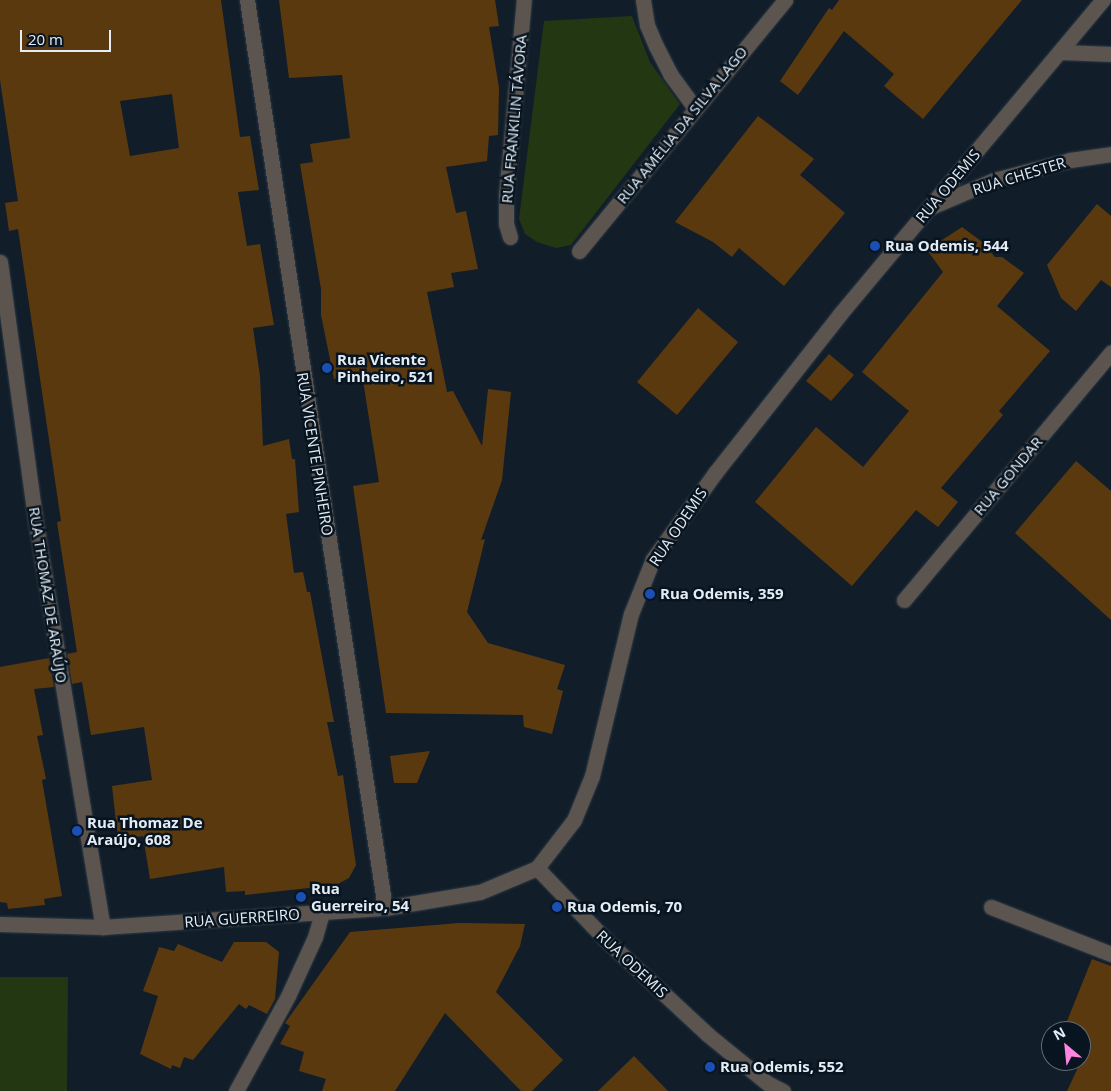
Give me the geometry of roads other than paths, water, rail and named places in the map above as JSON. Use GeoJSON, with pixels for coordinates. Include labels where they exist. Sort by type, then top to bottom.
{"type":"FeatureCollection","features":[{"type":"Feature","properties":{"kind":"street","name":"RUA VICENTE PINHEIRO"},"geometry":{"type":"LineString","coordinates":[[247,0],[385,908]]}},
{"type":"Feature","properties":{"kind":"street","name":"RUA FRANKILIN TÁVORA"},"geometry":{"type":"LineString","coordinates":[[510,237],[506,224],[506,196],[524,0]]}},
{"type":"Feature","properties":{"kind":"street"},"geometry":{"type":"LineString","coordinates":[[644,0],[647,25],[656,46],[670,74],[695,108]]}},
{"type":"Feature","properties":{"kind":"street","name":"RUA AMÉLIA DA SILVA LAGO"},"geometry":{"type":"LineString","coordinates":[[579,251],[785,0]]}},
{"type":"Feature","properties":{"kind":"street","name":"RUA ODEMIS"},"geometry":{"type":"LineString","coordinates":[[783,1091],[767,1083],[707,1034],[606,940],[537,868],[574,820],[592,776],[631,614],[653,559],[715,473],[840,314],[1062,52],[1103,0]]}},
{"type":"Feature","properties":{"kind":"street"},"geometry":{"type":"LineString","coordinates":[[1062,52],[1111,54]]}},
{"type":"Feature","properties":{"kind":"street","name":"RUA CHESTER"},"geometry":{"type":"LineString","coordinates":[[929,208],[994,180],[1070,160],[1111,154]]}},
{"type":"Feature","properties":{"kind":"street","name":"RUA THOMAZ DE ARAÚJO"},"geometry":{"type":"LineString","coordinates":[[0,262],[35,518],[103,927]]}},
{"type":"Feature","properties":{"kind":"street","name":"RUA GONDAR"},"geometry":{"type":"LineString","coordinates":[[904,600],[1111,352]]}},
{"type":"Feature","properties":{"kind":"street","name":"RUA GUERREIRO"},"geometry":{"type":"LineString","coordinates":[[0,924],[103,927],[385,908],[480,892],[537,868]]}},
{"type":"Feature","properties":{"kind":"street"},"geometry":{"type":"LineString","coordinates":[[991,907],[1111,954]]}},
{"type":"Feature","properties":{"kind":"street"},"geometry":{"type":"LineString","coordinates":[[236,1091],[288,996],[315,937],[322,913]]}},
{"type":"Feature","properties":{"kind":"place","name":"Rua Odemis, 544"},"geometry":{"type":"Point","coordinates":[875,246]}},
{"type":"Feature","properties":{"kind":"place","name":"Rua Vicente Pinheiro, 521"},"geometry":{"type":"Point","coordinates":[327,368]}},
{"type":"Feature","properties":{"kind":"place","name":"Rua Odemis, 359"},"geometry":{"type":"Point","coordinates":[650,594]}},
{"type":"Feature","properties":{"kind":"place","name":"Rua Thomaz De Araújo, 608"},"geometry":{"type":"Point","coordinates":[77,831]}},
{"type":"Feature","properties":{"kind":"place","name":"Rua Guerreiro, 54"},"geometry":{"type":"Point","coordinates":[301,897]}},
{"type":"Feature","properties":{"kind":"place","name":"Rua Odemis, 70"},"geometry":{"type":"Point","coordinates":[557,907]}},
{"type":"Feature","properties":{"kind":"place","name":"Rua Odemis, 552"},"geometry":{"type":"Point","coordinates":[710,1067]}}]}
